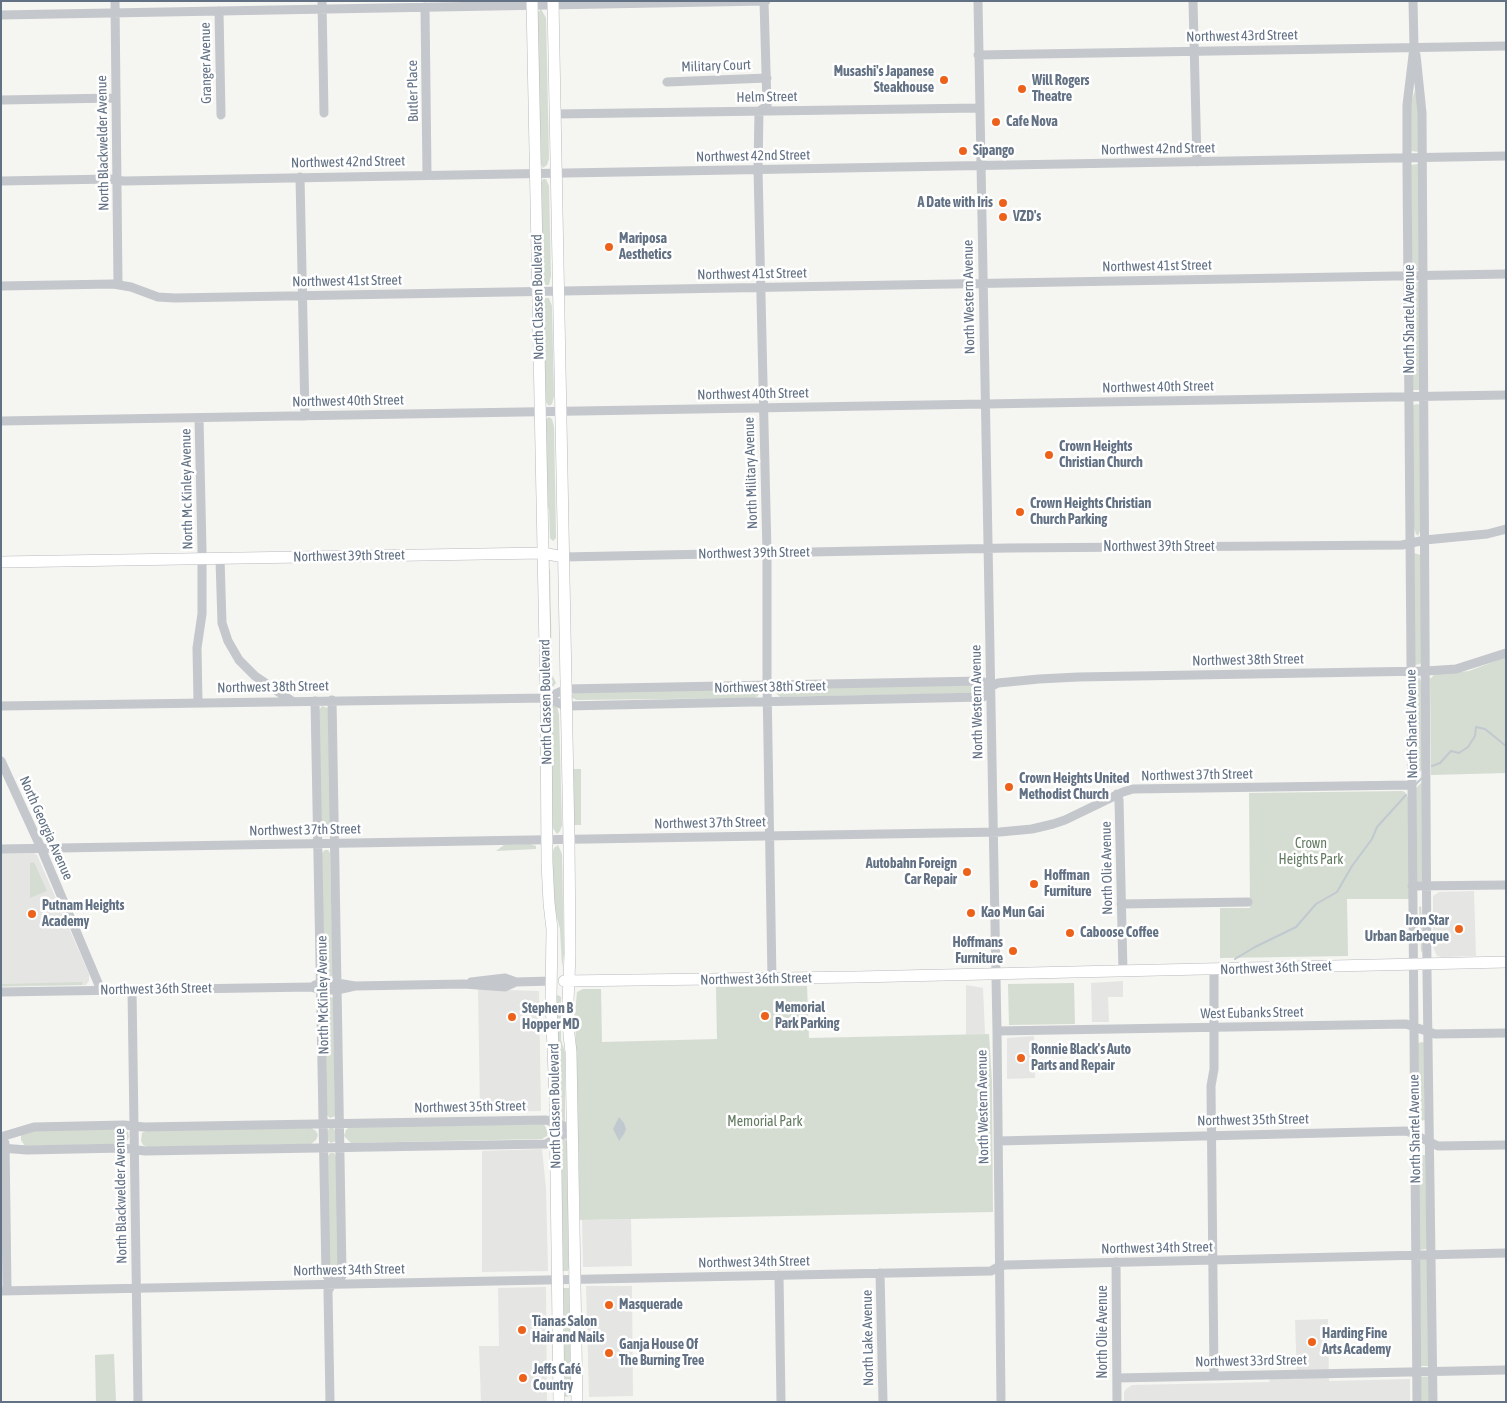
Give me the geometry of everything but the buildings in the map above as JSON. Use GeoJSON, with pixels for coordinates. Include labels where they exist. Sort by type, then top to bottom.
{"type":"FeatureCollection","features":[{"type":"Feature","properties":{"kind":"main road","name":"North Classen Boulevard"},"geometry":{"type":"LineString","coordinates":[[532,3],[546,698],[548,903],[552,929],[559,1402]]}},
{"type":"Feature","properties":{"kind":"main road","name":"North Classen Boulevard"},"geometry":{"type":"LineString","coordinates":[[553,3],[569,840],[569,1026],[572,1052],[577,1402]]}},
{"type":"Feature","properties":{"kind":"main road","name":"Northwest 39th Street"},"geometry":{"type":"LineString","coordinates":[[1,562],[542,553],[563,557]]}},
{"type":"Feature","properties":{"kind":"main road","name":"Northwest 36th Street"},"geometry":{"type":"LineString","coordinates":[[552,981],[1123,972],[1506,962]]}},
{"type":"Feature","properties":{"kind":"street","name":"North Blackwelder Avenue"},"geometry":{"type":"LineString","coordinates":[[114,1],[118,284]]}},
{"type":"Feature","properties":{"kind":"street"},"geometry":{"type":"LineString","coordinates":[[1,15],[219,11],[322,5],[425,7],[532,3],[765,1]]}},
{"type":"Feature","properties":{"kind":"street","name":"North Military Avenue"},"geometry":{"type":"LineString","coordinates":[[765,1],[767,106],[759,111],[758,169],[767,553],[767,685],[772,978]]}},
{"type":"Feature","properties":{"kind":"street","name":"North Western Avenue"},"geometry":{"type":"LineString","coordinates":[[978,1],[997,1032],[1000,1402]]}},
{"type":"Feature","properties":{"kind":"street"},"geometry":{"type":"LineString","coordinates":[[1193,1],[1197,162]]}},
{"type":"Feature","properties":{"kind":"street","name":"North Shartel Avenue"},"geometry":{"type":"LineString","coordinates":[[1413,1],[1414,47],[1407,105],[1407,158],[1411,671],[1409,783],[1411,799],[1417,1402]]}},
{"type":"Feature","properties":{"kind":"street"},"geometry":{"type":"LineString","coordinates":[[322,5],[324,113]]}},
{"type":"Feature","properties":{"kind":"street","name":"Butler Place"},"geometry":{"type":"LineString","coordinates":[[425,7],[428,175]]}},
{"type":"Feature","properties":{"kind":"street","name":"Granger Avenue"},"geometry":{"type":"LineString","coordinates":[[219,11],[221,115]]}},
{"type":"Feature","properties":{"kind":"street","name":"Northwest 43rd Street"},"geometry":{"type":"LineString","coordinates":[[978,56],[1506,46]]}},
{"type":"Feature","properties":{"kind":"street","name":"North Shartel Avenue"},"geometry":{"type":"LineString","coordinates":[[1414,47],[1417,57],[1422,101],[1427,964],[1433,1402]]}},
{"type":"Feature","properties":{"kind":"street","name":"Military Court"},"geometry":{"type":"LineString","coordinates":[[667,82],[767,78]]}},
{"type":"Feature","properties":{"kind":"street"},"geometry":{"type":"LineString","coordinates":[[1,100],[116,98]]}},
{"type":"Feature","properties":{"kind":"street","name":"Helm Street"},"geometry":{"type":"LineString","coordinates":[[555,114],[979,108]]}},
{"type":"Feature","properties":{"kind":"street","name":"Northwest 42nd Street"},"geometry":{"type":"LineString","coordinates":[[1,181],[1506,156]]}},
{"type":"Feature","properties":{"kind":"street"},"geometry":{"type":"LineString","coordinates":[[300,177],[305,416]]}},
{"type":"Feature","properties":{"kind":"street","name":"Northwest 41st Street"},"geometry":{"type":"LineString","coordinates":[[1,286],[118,284],[168,298],[1506,274]]}},
{"type":"Feature","properties":{"kind":"street","name":"Northwest 40th Street"},"geometry":{"type":"LineString","coordinates":[[1,421],[1506,395]]}},
{"type":"Feature","properties":{"kind":"street","name":"North Mc Kinley Avenue"},"geometry":{"type":"LineString","coordinates":[[199,418],[202,559]]}},
{"type":"Feature","properties":{"kind":"street","name":"Northwest 39th Street"},"geometry":{"type":"LineString","coordinates":[[563,557],[988,549],[1402,545],[1424,540],[1487,534],[1506,529]]}},
{"type":"Feature","properties":{"kind":"street"},"geometry":{"type":"LineString","coordinates":[[198,702],[197,648],[202,614],[202,559]]}},
{"type":"Feature","properties":{"kind":"street"},"geometry":{"type":"LineString","coordinates":[[220,559],[222,623],[228,641],[239,660],[255,676],[292,702]]}},
{"type":"Feature","properties":{"kind":"street","name":"Northwest 38th Street"},"geometry":{"type":"LineString","coordinates":[[1,706],[546,698],[566,706],[984,698],[990,687],[998,683],[1078,677],[1456,669],[1506,654]]}},
{"type":"Feature","properties":{"kind":"street","name":"Northwest 38th Street"},"geometry":{"type":"LineString","coordinates":[[546,698],[566,689],[982,681],[990,687]]}},
{"type":"Feature","properties":{"kind":"street","name":"North McKinley Avenue"},"geometry":{"type":"LineString","coordinates":[[330,1402],[328,1291],[332,1284],[342,1276],[332,700]]}},
{"type":"Feature","properties":{"kind":"street","name":"North McKinley Avenue"},"geometry":{"type":"LineString","coordinates":[[315,701],[326,1274],[332,1284]]}},
{"type":"Feature","properties":{"kind":"street","name":"North Georgia Avenue"},"geometry":{"type":"LineString","coordinates":[[1,761],[41,848],[101,990]]}},
{"type":"Feature","properties":{"kind":"street","name":"Northwest 37th Street"},"geometry":{"type":"LineString","coordinates":[[1,849],[1018,831],[1065,820],[1117,794],[1133,790],[1409,783]]}},
{"type":"Feature","properties":{"kind":"street","name":"North Olie Avenue"},"geometry":{"type":"LineString","coordinates":[[1117,794],[1119,806],[1123,972]]}},
{"type":"Feature","properties":{"kind":"street"},"geometry":{"type":"LineString","coordinates":[[1412,886],[1506,884]]}},
{"type":"Feature","properties":{"kind":"street"},"geometry":{"type":"LineString","coordinates":[[1122,904],[1248,902]]}},
{"type":"Feature","properties":{"kind":"street"},"geometry":{"type":"LineString","coordinates":[[1214,970],[1214,1070],[1211,1083],[1214,1376]]}},
{"type":"Feature","properties":{"kind":"street","name":"Northwest 36th Street"},"geometry":{"type":"LineString","coordinates":[[1,992],[464,984],[506,987],[516,982],[552,981]]}},
{"type":"Feature","properties":{"kind":"street","name":"North Blackwelder Avenue"},"geometry":{"type":"LineString","coordinates":[[132,989],[138,1402]]}},
{"type":"Feature","properties":{"kind":"street","name":"West Eubanks Street"},"geometry":{"type":"LineString","coordinates":[[997,1032],[1406,1024],[1435,1034],[1506,1033]]}},
{"type":"Feature","properties":{"kind":"street","name":"Northwest 35th Street"},"geometry":{"type":"LineString","coordinates":[[3,1136],[34,1127],[124,1125],[340,1124],[546,1120],[573,1129]]}},
{"type":"Feature","properties":{"kind":"street"},"geometry":{"type":"LineString","coordinates":[[3,1148],[27,1150],[123,1148],[145,1151],[546,1144],[573,1129]]}},
{"type":"Feature","properties":{"kind":"street","name":"Northwest 35th Street"},"geometry":{"type":"LineString","coordinates":[[998,1141],[1407,1131],[1438,1146],[1506,1145]]}},
{"type":"Feature","properties":{"kind":"street"},"geometry":{"type":"LineString","coordinates":[[3,1136],[4,1291]]}},
{"type":"Feature","properties":{"kind":"street","name":"Northwest 34th Street"},"geometry":{"type":"LineString","coordinates":[[4,1291],[880,1274],[991,1271],[998,1267],[1116,1262],[1506,1253]]}},
{"type":"Feature","properties":{"kind":"street","name":"North Olie Avenue"},"geometry":{"type":"LineString","coordinates":[[1116,1262],[1117,1402]]}},
{"type":"Feature","properties":{"kind":"street","name":"North Lake Avenue"},"geometry":{"type":"LineString","coordinates":[[880,1274],[883,1402]]}},
{"type":"Feature","properties":{"kind":"street"},"geometry":{"type":"LineString","coordinates":[[779,1275],[781,1402]]}},
{"type":"Feature","properties":{"kind":"street","name":"Northwest 33rd Street"},"geometry":{"type":"LineString","coordinates":[[1117,1378],[1506,1370]]}},
{"type":"Feature","properties":{"kind":"shaded area","name":"Putnam Heights Academy"},"geometry":{"type":"Polygon","coordinates":[[[1,853],[34,853],[37,855],[89,974],[89,981],[86,985],[1,987],[1,853]]]}},
{"type":"Feature","properties":{"kind":"shaded area"},"geometry":{"type":"Polygon","coordinates":[[[1474,891],[1476,956],[1437,956],[1433,947],[1433,896],[1439,892],[1474,891]]]}},
{"type":"Feature","properties":{"kind":"shaded area"},"geometry":{"type":"Polygon","coordinates":[[[1123,981],[1123,997],[1108,997],[1109,1022],[1092,1022],[1091,983],[1123,981]]]}},
{"type":"Feature","properties":{"kind":"shaded area"},"geometry":{"type":"Polygon","coordinates":[[[966,985],[983,988],[985,1034],[966,1035],[966,985]]]}},
{"type":"Feature","properties":{"kind":"shaded area"},"geometry":{"type":"Polygon","coordinates":[[[478,989],[539,991],[541,1111],[480,1112],[478,989]]]}},
{"type":"Feature","properties":{"kind":"shaded area","name":"Ronnie Black's Auto Parts and Repair"},"geometry":{"type":"Polygon","coordinates":[[[1034,1036],[1035,1078],[1007,1079],[1007,1038],[1034,1036]]]}},
{"type":"Feature","properties":{"kind":"shaded area"},"geometry":{"type":"Polygon","coordinates":[[[619,1117],[626,1129],[619,1141],[613,1129],[619,1117]]]}},
{"type":"Feature","properties":{"kind":"shaded area"},"geometry":{"type":"Polygon","coordinates":[[[542,1149],[546,1188],[548,1271],[482,1272],[482,1151],[542,1149]]]}},
{"type":"Feature","properties":{"kind":"shaded area"},"geometry":{"type":"Polygon","coordinates":[[[631,1219],[632,1266],[583,1267],[582,1220],[631,1219]]]}},
{"type":"Feature","properties":{"kind":"shaded area"},"geometry":{"type":"Polygon","coordinates":[[[586,1286],[632,1286],[633,1396],[589,1397],[586,1286]]]}},
{"type":"Feature","properties":{"kind":"shaded area"},"geometry":{"type":"Polygon","coordinates":[[[546,1287],[547,1402],[481,1402],[479,1346],[499,1346],[498,1288],[546,1287]]]}},
{"type":"Feature","properties":{"kind":"shaded area","name":"Harding Fine Arts Academy"},"geometry":{"type":"Polygon","coordinates":[[[1328,1319],[1329,1381],[1410,1379],[1410,1402],[1124,1402],[1124,1392],[1132,1385],[1269,1382],[1270,1379],[1297,1379],[1295,1320],[1328,1319]]]}},
{"type":"Feature","properties":{"kind":"green space"},"geometry":{"type":"Polygon","coordinates":[[[541,9],[546,18],[549,159],[547,165],[543,168],[541,164],[537,13],[541,9]]]}},
{"type":"Feature","properties":{"kind":"green space"},"geometry":{"type":"Polygon","coordinates":[[[1415,90],[1418,103],[1419,152],[1411,151],[1411,103],[1415,90]]]}},
{"type":"Feature","properties":{"kind":"green space"},"geometry":{"type":"Polygon","coordinates":[[[1418,164],[1419,270],[1412,270],[1411,165],[1418,164]]]}},
{"type":"Feature","properties":{"kind":"green space"},"geometry":{"type":"Polygon","coordinates":[[[543,179],[546,179],[549,186],[551,276],[549,285],[542,281],[541,183],[543,179]]]}},
{"type":"Feature","properties":{"kind":"green space"},"geometry":{"type":"Polygon","coordinates":[[[1412,282],[1419,282],[1420,390],[1412,390],[1412,282]]]}},
{"type":"Feature","properties":{"kind":"green space"},"geometry":{"type":"Polygon","coordinates":[[[545,298],[549,298],[552,306],[554,396],[552,404],[549,406],[544,400],[542,304],[545,298]]]}},
{"type":"Feature","properties":{"kind":"green space"},"geometry":{"type":"Polygon","coordinates":[[[1413,405],[1420,405],[1421,528],[1418,536],[1413,525],[1413,405]]]}},
{"type":"Feature","properties":{"kind":"green space"},"geometry":{"type":"Polygon","coordinates":[[[549,417],[552,419],[554,427],[556,538],[553,541],[550,538],[549,510],[546,501],[546,419],[549,417]]]}},
{"type":"Feature","properties":{"kind":"green space"},"geometry":{"type":"Polygon","coordinates":[[[1414,553],[1421,555],[1422,661],[1420,664],[1415,665],[1414,553]]]}},
{"type":"Feature","properties":{"kind":"green space"},"geometry":{"type":"Polygon","coordinates":[[[549,568],[552,674],[556,683],[553,687],[551,686],[549,568]]]}},
{"type":"Feature","properties":{"kind":"green space"},"geometry":{"type":"Polygon","coordinates":[[[1506,657],[1506,773],[1431,775],[1430,679],[1438,674],[1469,671],[1506,657]]]}},
{"type":"Feature","properties":{"kind":"green space"},"geometry":{"type":"Polygon","coordinates":[[[1417,677],[1422,683],[1423,769],[1415,775],[1415,678],[1417,677]]]}},
{"type":"Feature","properties":{"kind":"green space"},"geometry":{"type":"Polygon","coordinates":[[[980,684],[985,688],[983,693],[780,697],[776,693],[778,688],[980,684]]]}},
{"type":"Feature","properties":{"kind":"green space"},"geometry":{"type":"Polygon","coordinates":[[[756,688],[759,693],[755,698],[577,700],[572,698],[574,692],[756,688]]]}},
{"type":"Feature","properties":{"kind":"green space"},"geometry":{"type":"Polygon","coordinates":[[[553,705],[557,706],[559,715],[562,825],[557,834],[552,827],[551,708],[553,705]]]}},
{"type":"Feature","properties":{"kind":"green space"},"geometry":{"type":"Polygon","coordinates":[[[322,706],[328,708],[331,832],[326,837],[321,834],[319,710],[322,706]]]}},
{"type":"Feature","properties":{"kind":"green space"},"geometry":{"type":"Polygon","coordinates":[[[574,769],[581,769],[581,825],[573,825],[572,771],[574,769]]]}},
{"type":"Feature","properties":{"kind":"green space"},"geometry":{"type":"Polygon","coordinates":[[[1422,782],[1423,881],[1418,882],[1416,881],[1415,789],[1422,782]]]}},
{"type":"Feature","properties":{"kind":"green space","name":"Crown Heights Park"},"geometry":{"type":"Polygon","coordinates":[[[1405,792],[1409,799],[1409,899],[1347,899],[1348,956],[1220,958],[1220,908],[1250,908],[1249,793],[1405,792]]]}},
{"type":"Feature","properties":{"kind":"green space"},"geometry":{"type":"Polygon","coordinates":[[[530,844],[536,846],[536,849],[496,851],[504,845],[530,844]]]}},
{"type":"Feature","properties":{"kind":"green space"},"geometry":{"type":"Polygon","coordinates":[[[558,845],[562,854],[564,954],[562,967],[560,929],[553,903],[552,854],[554,848],[558,845]]]}},
{"type":"Feature","properties":{"kind":"green space"},"geometry":{"type":"Polygon","coordinates":[[[328,850],[330,853],[333,975],[329,978],[324,976],[322,853],[328,850]]]}},
{"type":"Feature","properties":{"kind":"green space"},"geometry":{"type":"Polygon","coordinates":[[[34,862],[47,891],[30,898],[30,863],[34,862]]]}},
{"type":"Feature","properties":{"kind":"green space"},"geometry":{"type":"Polygon","coordinates":[[[1421,906],[1424,949],[1421,952],[1419,907],[1421,906]]]}},
{"type":"Feature","properties":{"kind":"green space"},"geometry":{"type":"Polygon","coordinates":[[[83,982],[82,985],[1,986],[1,984],[83,982]]]}},
{"type":"Feature","properties":{"kind":"green space"},"geometry":{"type":"Polygon","coordinates":[[[1074,983],[1075,1024],[1009,1025],[1008,984],[1074,983]]]}},
{"type":"Feature","properties":{"kind":"green space","name":"Memorial Park"},"geometry":{"type":"Polygon","coordinates":[[[807,986],[809,1038],[989,1034],[992,1081],[993,1212],[580,1220],[575,1014],[577,992],[583,989],[601,989],[602,1042],[717,1039],[716,987],[807,986]]]}},
{"type":"Feature","properties":{"kind":"green space"},"geometry":{"type":"Polygon","coordinates":[[[558,995],[561,997],[561,1040],[565,1052],[565,1123],[560,1123],[556,997],[558,995]]]}},
{"type":"Feature","properties":{"kind":"green space"},"geometry":{"type":"Polygon","coordinates":[[[328,996],[333,998],[335,1116],[330,1118],[326,1114],[324,999],[328,996]]]}},
{"type":"Feature","properties":{"kind":"green space"},"geometry":{"type":"Polygon","coordinates":[[[1423,1042],[1425,1120],[1420,1121],[1418,1120],[1417,1043],[1423,1042]]]}},
{"type":"Feature","properties":{"kind":"green space"},"geometry":{"type":"Polygon","coordinates":[[[544,1124],[548,1132],[547,1136],[542,1139],[351,1143],[344,1136],[349,1127],[544,1124]]]}},
{"type":"Feature","properties":{"kind":"green space"},"geometry":{"type":"Polygon","coordinates":[[[311,1128],[318,1135],[311,1144],[147,1147],[141,1141],[142,1133],[146,1131],[311,1128]]]}},
{"type":"Feature","properties":{"kind":"green space"},"geometry":{"type":"Polygon","coordinates":[[[330,1128],[336,1131],[336,1141],[331,1143],[327,1140],[327,1131],[330,1128]]]}},
{"type":"Feature","properties":{"kind":"green space"},"geometry":{"type":"Polygon","coordinates":[[[124,1129],[128,1132],[129,1137],[122,1144],[25,1146],[21,1140],[21,1134],[25,1131],[124,1129]]]}},
{"type":"Feature","properties":{"kind":"green space"},"geometry":{"type":"Polygon","coordinates":[[[565,1138],[567,1142],[568,1271],[563,1271],[559,1142],[565,1138]]]}},
{"type":"Feature","properties":{"kind":"green space"},"geometry":{"type":"Polygon","coordinates":[[[330,1153],[334,1153],[336,1156],[339,1273],[334,1277],[329,1273],[328,1156],[330,1153]]]}},
{"type":"Feature","properties":{"kind":"green space"},"geometry":{"type":"Polygon","coordinates":[[[1419,1155],[1425,1155],[1427,1249],[1419,1250],[1419,1155]]]}},
{"type":"Feature","properties":{"kind":"green space"},"geometry":{"type":"Polygon","coordinates":[[[1419,1259],[1428,1259],[1429,1366],[1421,1366],[1419,1259]]]}},
{"type":"Feature","properties":{"kind":"green space"},"geometry":{"type":"Polygon","coordinates":[[[563,1288],[569,1288],[571,1396],[564,1397],[563,1288]]]}},
{"type":"Feature","properties":{"kind":"green space"},"geometry":{"type":"Polygon","coordinates":[[[114,1354],[116,1402],[96,1402],[95,1355],[114,1354]]]}},
{"type":"Feature","properties":{"kind":"green space"},"geometry":{"type":"Polygon","coordinates":[[[1420,1377],[1429,1377],[1430,1402],[1420,1402],[1420,1377]]]}},
{"type":"Feature","properties":{"kind":"waterway"},"geometry":{"type":"LineString","coordinates":[[1432,766],[1440,763],[1451,751],[1459,753],[1468,747],[1475,736],[1476,727],[1485,729],[1506,746]]}},
{"type":"Feature","properties":{"kind":"waterway"},"geometry":{"type":"LineString","coordinates":[[1415,785],[1422,778]]}},
{"type":"Feature","properties":{"kind":"waterway"},"geometry":{"type":"LineString","coordinates":[[1235,959],[1296,927],[1316,904],[1337,892],[1352,866],[1372,839],[1377,827],[1406,795]]}},
{"type":"Feature","properties":{"kind":"place","name":"Musashi's Japanese Steakhouse"},"geometry":{"type":"Point","coordinates":[944,80]}},
{"type":"Feature","properties":{"kind":"place","name":"Will Rogers Theatre"},"geometry":{"type":"Point","coordinates":[1022,89]}},
{"type":"Feature","properties":{"kind":"place","name":"Cafe Nova"},"geometry":{"type":"Point","coordinates":[996,122]}},
{"type":"Feature","properties":{"kind":"place","name":"Sipango"},"geometry":{"type":"Point","coordinates":[963,151]}},
{"type":"Feature","properties":{"kind":"place","name":"A Date with Iris"},"geometry":{"type":"Point","coordinates":[1003,203]}},
{"type":"Feature","properties":{"kind":"place","name":"VZD's"},"geometry":{"type":"Point","coordinates":[1003,217]}},
{"type":"Feature","properties":{"kind":"place","name":"Mariposa Aesthetics"},"geometry":{"type":"Point","coordinates":[609,247]}},
{"type":"Feature","properties":{"kind":"place","name":"Crown Heights Christian Church"},"geometry":{"type":"Point","coordinates":[1049,455]}},
{"type":"Feature","properties":{"kind":"place","name":"Crown Heights Christian Church Parking"},"geometry":{"type":"Point","coordinates":[1020,512]}},
{"type":"Feature","properties":{"kind":"place","name":"Crown Heights United Methodist Church"},"geometry":{"type":"Point","coordinates":[1009,787]}},
{"type":"Feature","properties":{"kind":"place","name":"Autobahn Foreign Car Repair"},"geometry":{"type":"Point","coordinates":[967,872]}},
{"type":"Feature","properties":{"kind":"place","name":"Hoffman Furniture"},"geometry":{"type":"Point","coordinates":[1034,884]}},
{"type":"Feature","properties":{"kind":"place","name":"Kao Mun Gai"},"geometry":{"type":"Point","coordinates":[971,913]}},
{"type":"Feature","properties":{"kind":"place","name":"Putnam Heights Academy"},"geometry":{"type":"Point","coordinates":[32,914]}},
{"type":"Feature","properties":{"kind":"place","name":"Iron Star Urban Barbeque"},"geometry":{"type":"Point","coordinates":[1459,929]}},
{"type":"Feature","properties":{"kind":"place","name":"Caboose Coffee"},"geometry":{"type":"Point","coordinates":[1070,933]}},
{"type":"Feature","properties":{"kind":"place","name":"Hoffmans Furniture"},"geometry":{"type":"Point","coordinates":[1013,951]}},
{"type":"Feature","properties":{"kind":"place","name":"Memorial Park Parking"},"geometry":{"type":"Point","coordinates":[765,1016]}},
{"type":"Feature","properties":{"kind":"place","name":"Stephen B Hopper MD"},"geometry":{"type":"Point","coordinates":[512,1017]}},
{"type":"Feature","properties":{"kind":"place","name":"Ronnie Black's Auto Parts and Repair"},"geometry":{"type":"Point","coordinates":[1021,1058]}},
{"type":"Feature","properties":{"kind":"place","name":"Masquerade"},"geometry":{"type":"Point","coordinates":[609,1305]}},
{"type":"Feature","properties":{"kind":"place","name":"Tianas Salon Hair and Nails"},"geometry":{"type":"Point","coordinates":[522,1330]}},
{"type":"Feature","properties":{"kind":"place","name":"Harding Fine Arts Academy"},"geometry":{"type":"Point","coordinates":[1312,1342]}},
{"type":"Feature","properties":{"kind":"place","name":"Ganja House Of The Burning Tree"},"geometry":{"type":"Point","coordinates":[609,1353]}},
{"type":"Feature","properties":{"kind":"place","name":"Jeffs Café Country"},"geometry":{"type":"Point","coordinates":[523,1378]}}]}
